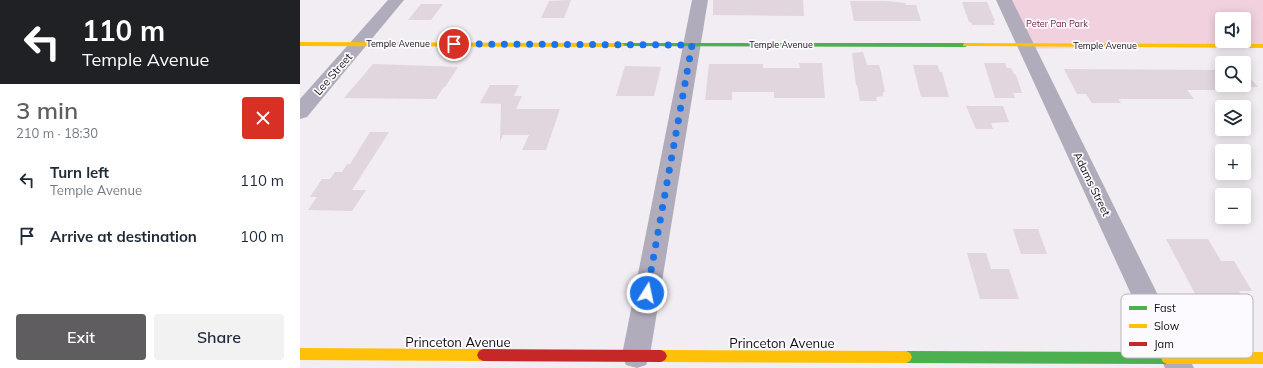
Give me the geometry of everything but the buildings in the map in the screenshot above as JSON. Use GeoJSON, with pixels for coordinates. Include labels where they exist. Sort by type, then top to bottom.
{"type":"FeatureCollection","features":[{"type":"Feature","properties":{"kind":"street","name":"Lee Street"},"geometry":{"type":"LineString","coordinates":[[300,112],[396,0]]}},
{"type":"Feature","properties":{"kind":"street"},"geometry":{"type":"LineString","coordinates":[[636,355],[700,0]]}},
{"type":"Feature","properties":{"kind":"street","name":"Adams Street"},"geometry":{"type":"LineString","coordinates":[[1004,0],[1145,294]]}},
{"type":"Feature","properties":{"kind":"street","name":"Temple Avenue"},"geometry":{"type":"LineString","coordinates":[[300,44],[1263,46]]}},
{"type":"Feature","properties":{"kind":"street","name":"Princeton Avenue"},"geometry":{"type":"LineString","coordinates":[[300,354],[636,355],[1178,363],[1263,358]]}},
{"type":"Feature","properties":{"kind":"green space","name":"Peter Pan Park"},"geometry":{"type":"Polygon","coordinates":[[[999,0],[1263,0],[1263,45],[1251,45],[1251,12],[1215,12],[1215,46],[1022,49],[999,0]]]}},
{"type":"Feature","properties":{"kind":"traffic: fast"},"geometry":{"type":"LineString","coordinates":[[621,45],[965,45]]}},
{"type":"Feature","properties":{"kind":"traffic: fast"},"geometry":{"type":"LineString","coordinates":[[906,357],[1121,358]]}},
{"type":"Feature","properties":{"kind":"traffic: slow"},"geometry":{"type":"LineString","coordinates":[[300,44],[621,45]]}},
{"type":"Feature","properties":{"kind":"traffic: slow"},"geometry":{"type":"LineString","coordinates":[[965,45],[1263,46]]}},
{"type":"Feature","properties":{"kind":"traffic: slow"},"geometry":{"type":"LineString","coordinates":[[300,354],[483,355]]}},
{"type":"Feature","properties":{"kind":"traffic: slow"},"geometry":{"type":"LineString","coordinates":[[661,356],[906,357]]}},
{"type":"Feature","properties":{"kind":"traffic: slow"},"geometry":{"type":"LineString","coordinates":[[1167,358],[1263,358]]}},
{"type":"Feature","properties":{"kind":"traffic: jam"},"geometry":{"type":"LineString","coordinates":[[483,355],[661,356]]}},
{"type":"Feature","properties":{"kind":"route"},"geometry":{"type":"LineString","coordinates":[[454,44],[692,45],[647,293]]}}]}
